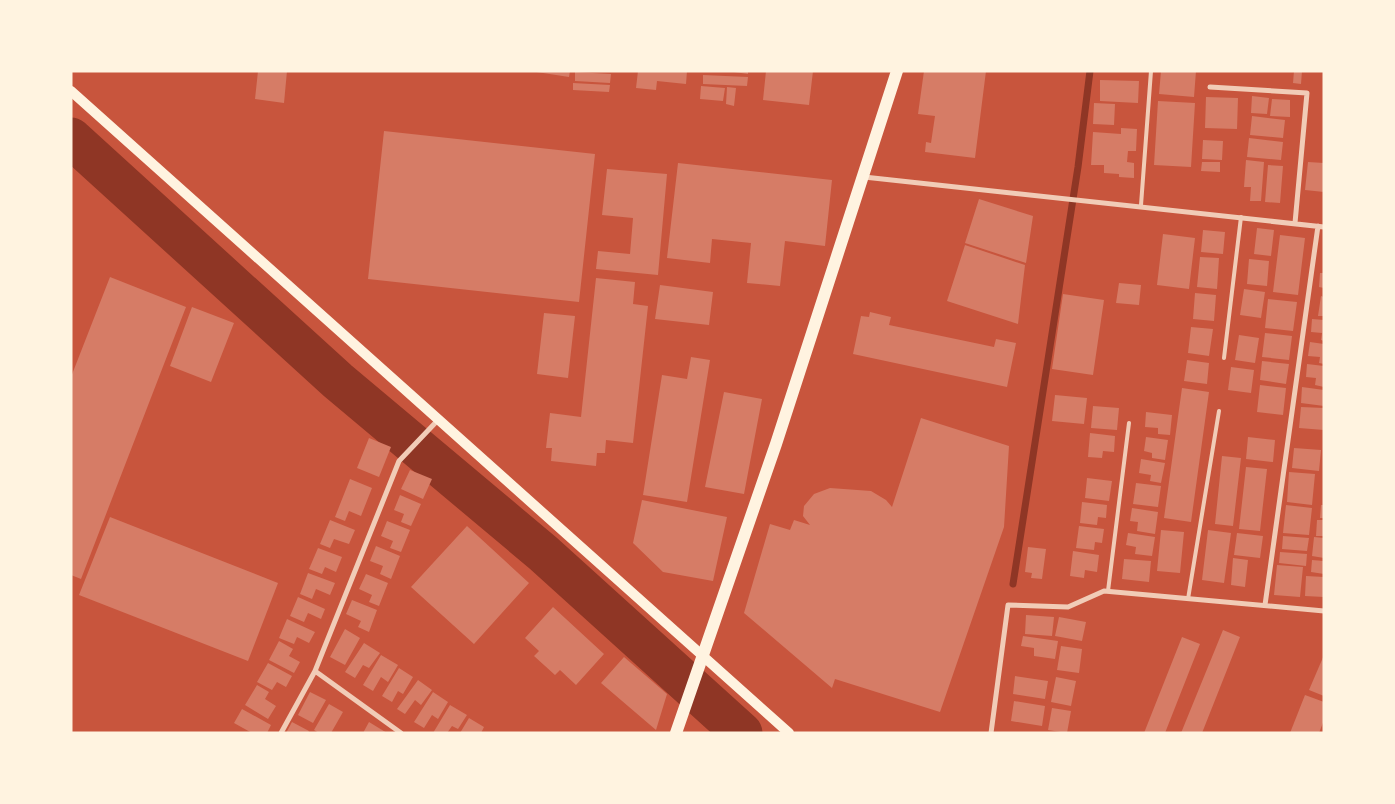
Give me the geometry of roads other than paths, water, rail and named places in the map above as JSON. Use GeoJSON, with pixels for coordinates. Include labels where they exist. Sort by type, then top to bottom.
{"type":"FeatureCollection","features":[{"type":"Feature","properties":{"kind":"main road"},"geometry":{"type":"LineString","coordinates":[[676,733],[701,654],[776,444],[861,177],[897,71]]}},
{"type":"Feature","properties":{"kind":"main road"},"geometry":{"type":"LineString","coordinates":[[71,92],[788,733]]}},
{"type":"Feature","properties":{"kind":"street"},"geometry":{"type":"LineString","coordinates":[[1210,87],[1307,93],[1295,223]]}},
{"type":"Feature","properties":{"kind":"street"},"geometry":{"type":"LineString","coordinates":[[861,177],[1141,205],[1321,226],[1265,606]]}},
{"type":"Feature","properties":{"kind":"street"},"geometry":{"type":"LineString","coordinates":[[281,733],[314,671],[399,461],[438,420]]}},
{"type":"Feature","properties":{"kind":"street"},"geometry":{"type":"LineString","coordinates":[[991,733],[1008,605],[1068,607],[1108,591],[1324,611]]}},
{"type":"Feature","properties":{"kind":"street"},"geometry":{"type":"LineString","coordinates":[[314,671],[401,733]]}},
{"type":"Feature","properties":{"kind":"lane"},"geometry":{"type":"LineString","coordinates":[[1141,205],[1152,71]]}},
{"type":"Feature","properties":{"kind":"lane"},"geometry":{"type":"LineString","coordinates":[[1224,358],[1241,217]]}},
{"type":"Feature","properties":{"kind":"lane"},"geometry":{"type":"LineString","coordinates":[[1188,598],[1219,411]]}},
{"type":"Feature","properties":{"kind":"lane"},"geometry":{"type":"LineString","coordinates":[[1108,591],[1130,423]]}},
{"type":"Feature","properties":{"kind":"waterway"},"geometry":{"type":"LineString","coordinates":[[1013,584],[1078,167],[1090,71]]}},
{"type":"Feature","properties":{"kind":"waterway"},"geometry":{"type":"LineString","coordinates":[[71,138],[338,381],[543,553],[742,733]]}}]}
